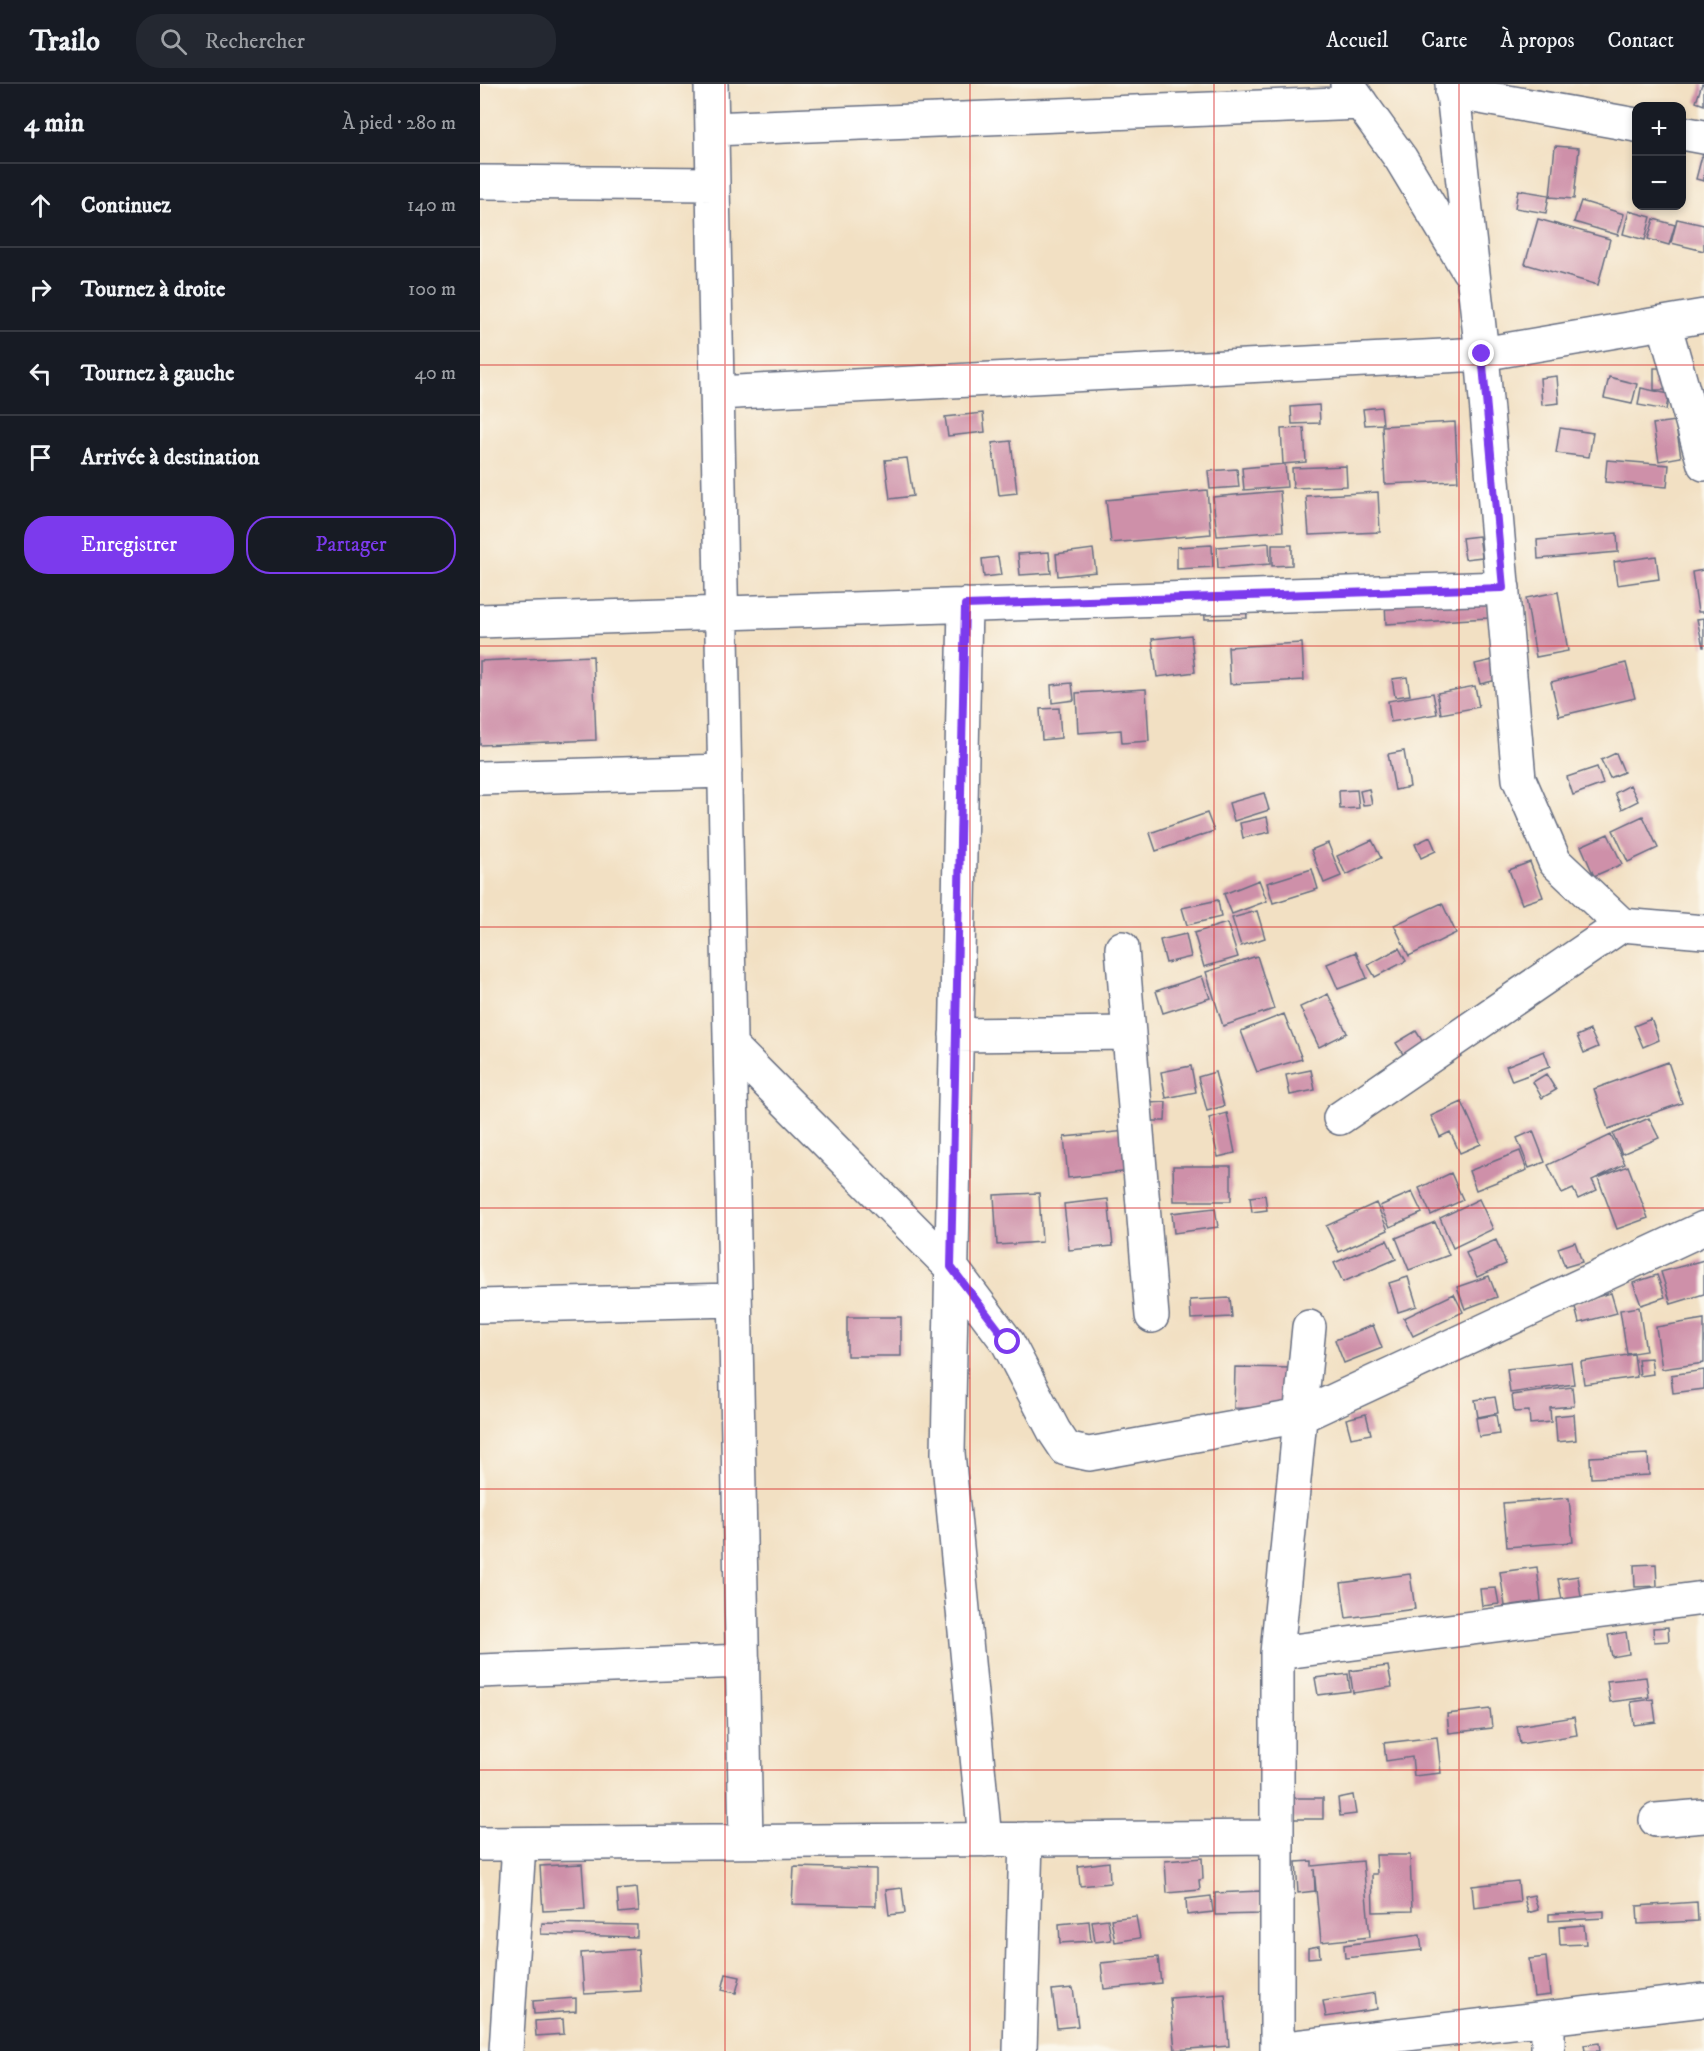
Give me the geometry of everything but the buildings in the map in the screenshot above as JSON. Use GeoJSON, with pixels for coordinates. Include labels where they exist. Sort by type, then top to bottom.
{"type":"FeatureCollection","features":[{"type":"Feature","properties":{"kind":"street"},"geometry":{"type":"LineString","coordinates":[[711,84],[746,1842]]}},
{"type":"Feature","properties":{"kind":"street"},"geometry":{"type":"LineString","coordinates":[[1632,124],[1452,88],[1482,354],[1520,779],[1556,862],[1622,925],[1704,932]]}},
{"type":"Feature","properties":{"kind":"street"},"geometry":{"type":"LineString","coordinates":[[712,129],[1354,93],[1401,159],[1473,279]]}},
{"type":"Feature","properties":{"kind":"street"},"geometry":{"type":"LineString","coordinates":[[1686,134],[1704,137]]}},
{"type":"Feature","properties":{"kind":"street"},"geometry":{"type":"LineString","coordinates":[[480,182],[713,184]]}},
{"type":"Feature","properties":{"kind":"street"},"geometry":{"type":"LineString","coordinates":[[717,393],[1482,354],[1704,316]]}},
{"type":"Feature","properties":{"kind":"street"},"geometry":{"type":"LineString","coordinates":[[1664,323],[1704,464]]}},
{"type":"Feature","properties":{"kind":"street"},"geometry":{"type":"LineString","coordinates":[[480,621],[1503,588]]}},
{"type":"Feature","properties":{"kind":"street"},"geometry":{"type":"LineString","coordinates":[[965,605],[948,1453],[985,1840]]}},
{"type":"Feature","properties":{"kind":"street"},"geometry":{"type":"LineString","coordinates":[[480,777],[725,771]]}},
{"type":"Feature","properties":{"kind":"street"},"geometry":{"type":"LineString","coordinates":[[1340,1118],[1622,925]]}},
{"type":"Feature","properties":{"kind":"street"},"geometry":{"type":"LineString","coordinates":[[1122,948],[1152,1316]]}},
{"type":"Feature","properties":{"kind":"street"},"geometry":{"type":"LineString","coordinates":[[956,1035],[1129,1033]]}},
{"type":"Feature","properties":{"kind":"street"},"geometry":{"type":"LineString","coordinates":[[730,1045],[951,1267],[1008,1342],[1054,1431],[1066,1449],[1089,1454],[1301,1416],[1704,1228]]}},
{"type":"Feature","properties":{"kind":"street"},"geometry":{"type":"LineString","coordinates":[[480,1306],[735,1299]]}},
{"type":"Feature","properties":{"kind":"street"},"geometry":{"type":"LineString","coordinates":[[1309,1327],[1277,1653],[1277,2050],[1704,2000]]}},
{"type":"Feature","properties":{"kind":"street"},"geometry":{"type":"LineString","coordinates":[[1277,1653],[1704,1598]]}},
{"type":"Feature","properties":{"kind":"street"},"geometry":{"type":"LineString","coordinates":[[480,1671],[743,1661]]}},
{"type":"Feature","properties":{"kind":"street"},"geometry":{"type":"LineString","coordinates":[[1656,1820],[1704,1816]]}},
{"type":"Feature","properties":{"kind":"street"},"geometry":{"type":"LineString","coordinates":[[480,1844],[1277,1837]]}},
{"type":"Feature","properties":{"kind":"street"},"geometry":{"type":"LineString","coordinates":[[1020,2051],[1026,1839]]}},
{"type":"Feature","properties":{"kind":"street"},"geometry":{"type":"LineString","coordinates":[[506,2051],[519,1844]]}},
{"type":"Feature","properties":{"kind":"street"},"geometry":{"type":"LineString","coordinates":[[1548,2018],[1548,2051]]}},
{"type":"Feature","properties":{"kind":"route"},"geometry":{"type":"LineString","coordinates":[[1008,1342],[951,1267],[965,605],[1503,588],[1482,354]]}}]}
